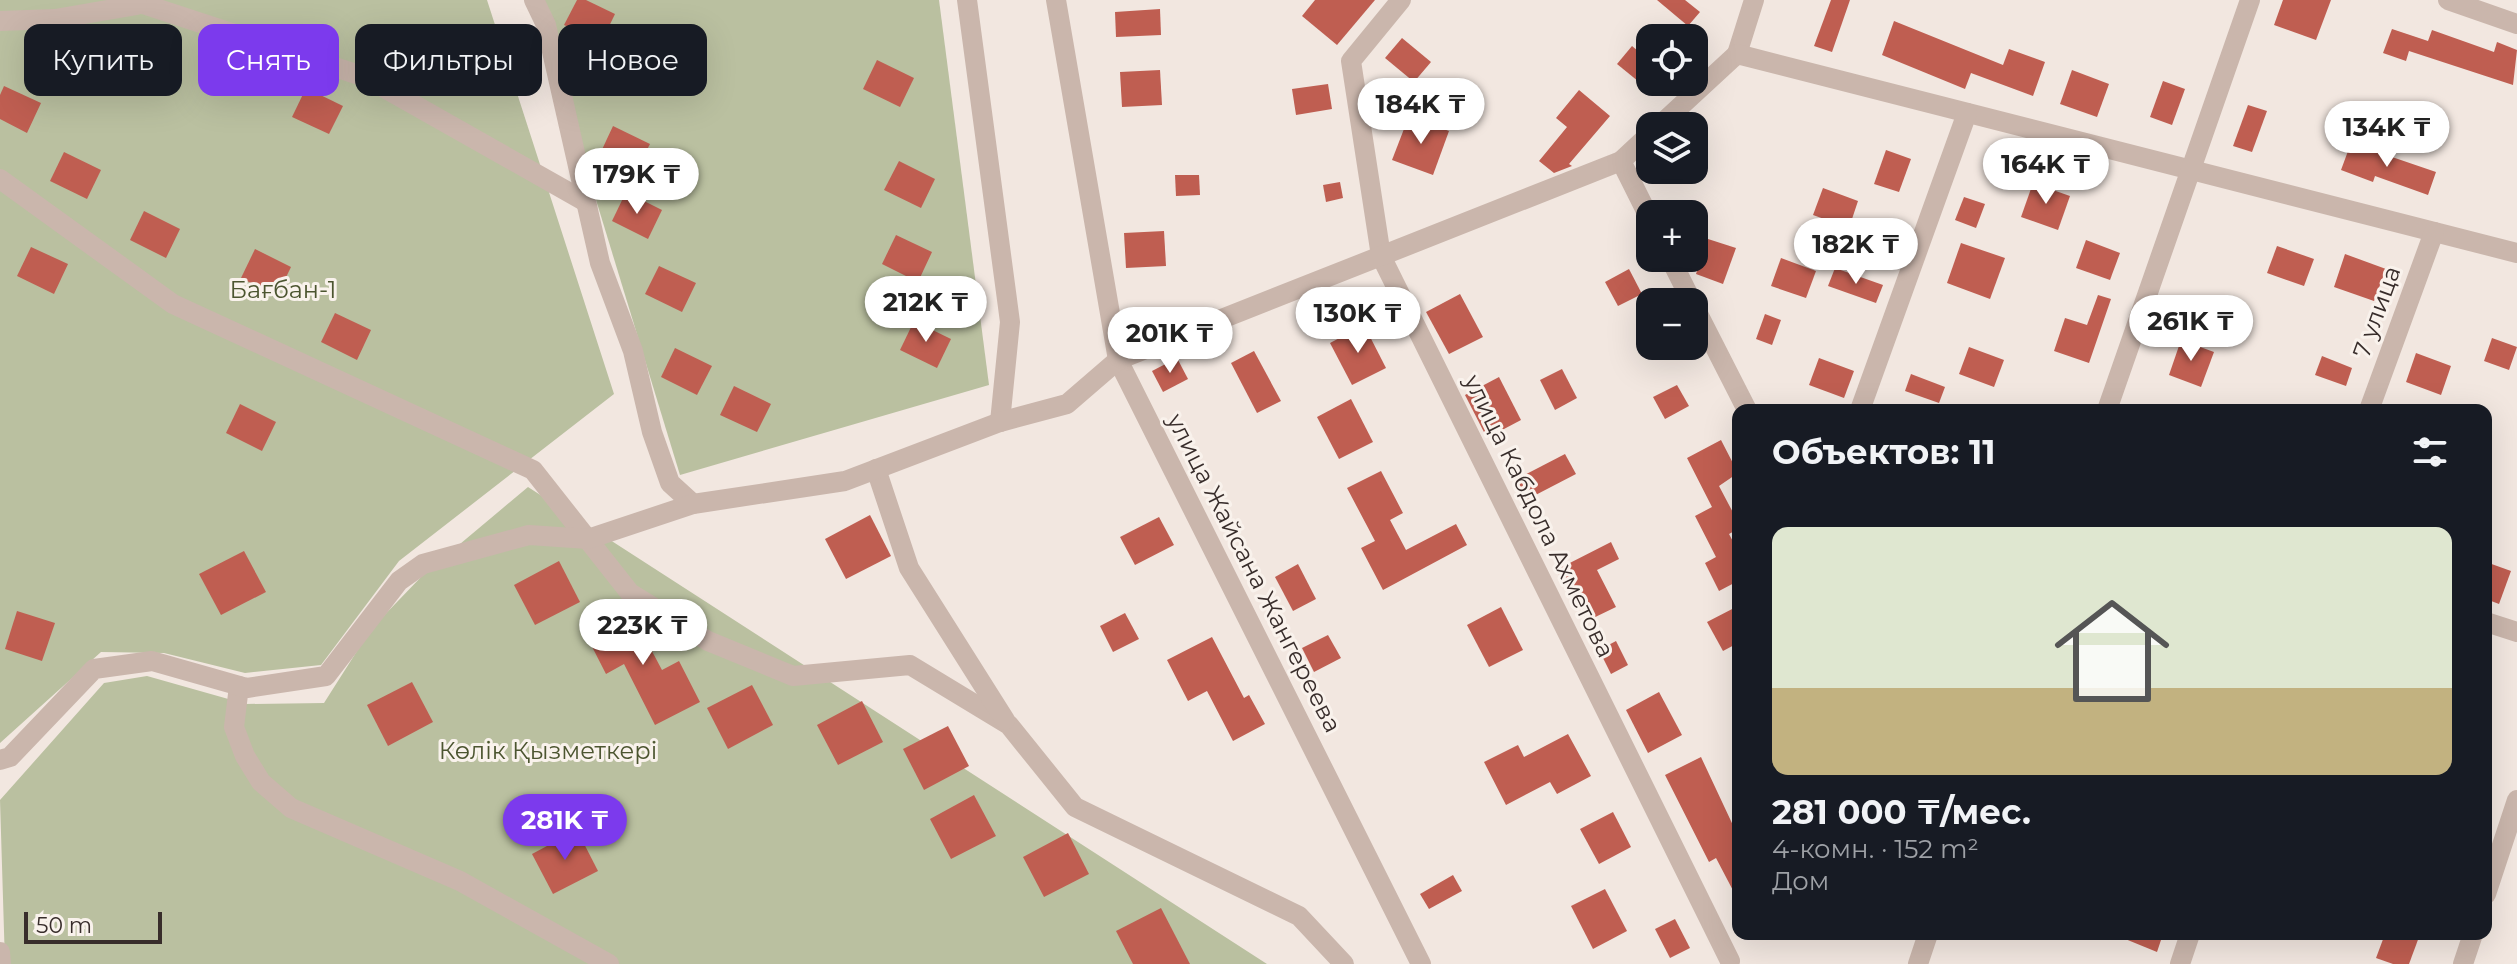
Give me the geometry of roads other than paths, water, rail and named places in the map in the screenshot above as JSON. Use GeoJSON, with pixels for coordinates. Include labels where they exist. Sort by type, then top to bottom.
{"type":"FeatureCollection","features":[{"type":"Feature","properties":{"kind":"street"},"geometry":{"type":"LineString","coordinates":[[534,0],[546,25],[600,263],[633,351],[665,470],[670,483],[693,504]]}},
{"type":"Feature","properties":{"kind":"street"},"geometry":{"type":"LineString","coordinates":[[967,0],[1010,322],[1000,422]]}},
{"type":"Feature","properties":{"kind":"street","name":"улица Жайсана Жангереева"},"geometry":{"type":"LineString","coordinates":[[1055,0],[1118,360],[1421,964]]}},
{"type":"Feature","properties":{"kind":"street","name":"улица Кабдола Ахметова"},"geometry":{"type":"LineString","coordinates":[[1401,0],[1351,61],[1381,256],[1731,963]]}},
{"type":"Feature","properties":{"kind":"street"},"geometry":{"type":"LineString","coordinates":[[1674,112],[1737,54],[1754,0]]}},
{"type":"Feature","properties":{"kind":"street"},"geometry":{"type":"LineString","coordinates":[[2109,404],[2250,0]]}},
{"type":"Feature","properties":{"kind":"street"},"geometry":{"type":"LineString","coordinates":[[2448,0],[2517,24]]}},
{"type":"Feature","properties":{"kind":"street"},"geometry":{"type":"LineString","coordinates":[[0,21],[55,19],[134,2],[170,10],[365,77],[586,202]]}},
{"type":"Feature","properties":{"kind":"street"},"geometry":{"type":"LineString","coordinates":[[1737,54],[2517,253]]}},
{"type":"Feature","properties":{"kind":"street"},"geometry":{"type":"LineString","coordinates":[[1862,404],[1967,113]]}},
{"type":"Feature","properties":{"kind":"street"},"geometry":{"type":"LineString","coordinates":[[0,760],[10,757],[94,669],[152,661],[239,686],[326,676],[399,581],[423,564],[529,535],[588,539],[693,504],[845,481],[1000,422],[1067,404],[1118,360],[1621,161],[1636,147]]}},
{"type":"Feature","properties":{"kind":"street"},"geometry":{"type":"LineString","coordinates":[[1621,161],[1640,200]]}},
{"type":"Feature","properties":{"kind":"street"},"geometry":{"type":"LineString","coordinates":[[0,179],[173,304],[533,470],[630,593],[708,641],[793,676],[910,665],[1009,725]]}},
{"type":"Feature","properties":{"kind":"street","name":"7 улица"},"geometry":{"type":"LineString","coordinates":[[2371,404],[2434,232]]}},
{"type":"Feature","properties":{"kind":"street"},"geometry":{"type":"LineString","coordinates":[[1708,333],[1744,404]]}},
{"type":"Feature","properties":{"kind":"street"},"geometry":{"type":"LineString","coordinates":[[876,469],[909,568],[1009,725],[1075,807],[1299,916],[1344,964]]}},
{"type":"Feature","properties":{"kind":"street"},"geometry":{"type":"LineString","coordinates":[[2492,624],[2517,632]]}},
{"type":"Feature","properties":{"kind":"street"},"geometry":{"type":"LineString","coordinates":[[239,686],[234,727],[245,756],[261,782],[291,808],[460,881],[609,964]]}},
{"type":"Feature","properties":{"kind":"street"},"geometry":{"type":"LineString","coordinates":[[2492,876],[2517,800]]}},
{"type":"Feature","properties":{"kind":"street"},"geometry":{"type":"LineString","coordinates":[[1918,964],[1926,940]]}},
{"type":"Feature","properties":{"kind":"street"},"geometry":{"type":"LineString","coordinates":[[2180,964],[2188,940]]}},
{"type":"Feature","properties":{"kind":"street"},"geometry":{"type":"LineString","coordinates":[[2463,964],[2471,940]]}},
{"type":"Feature","properties":{"kind":"street"},"geometry":{"type":"LineString","coordinates":[[0,952],[1,964]]}},
{"type":"Feature","properties":{"kind":"park label","name":"Бағбан-1"},"geometry":{"type":"Point","coordinates":[283,290]}},
{"type":"Feature","properties":{"kind":"park label","name":"Көлік Қызметкері"},"geometry":{"type":"Point","coordinates":[548,751]}}]}
